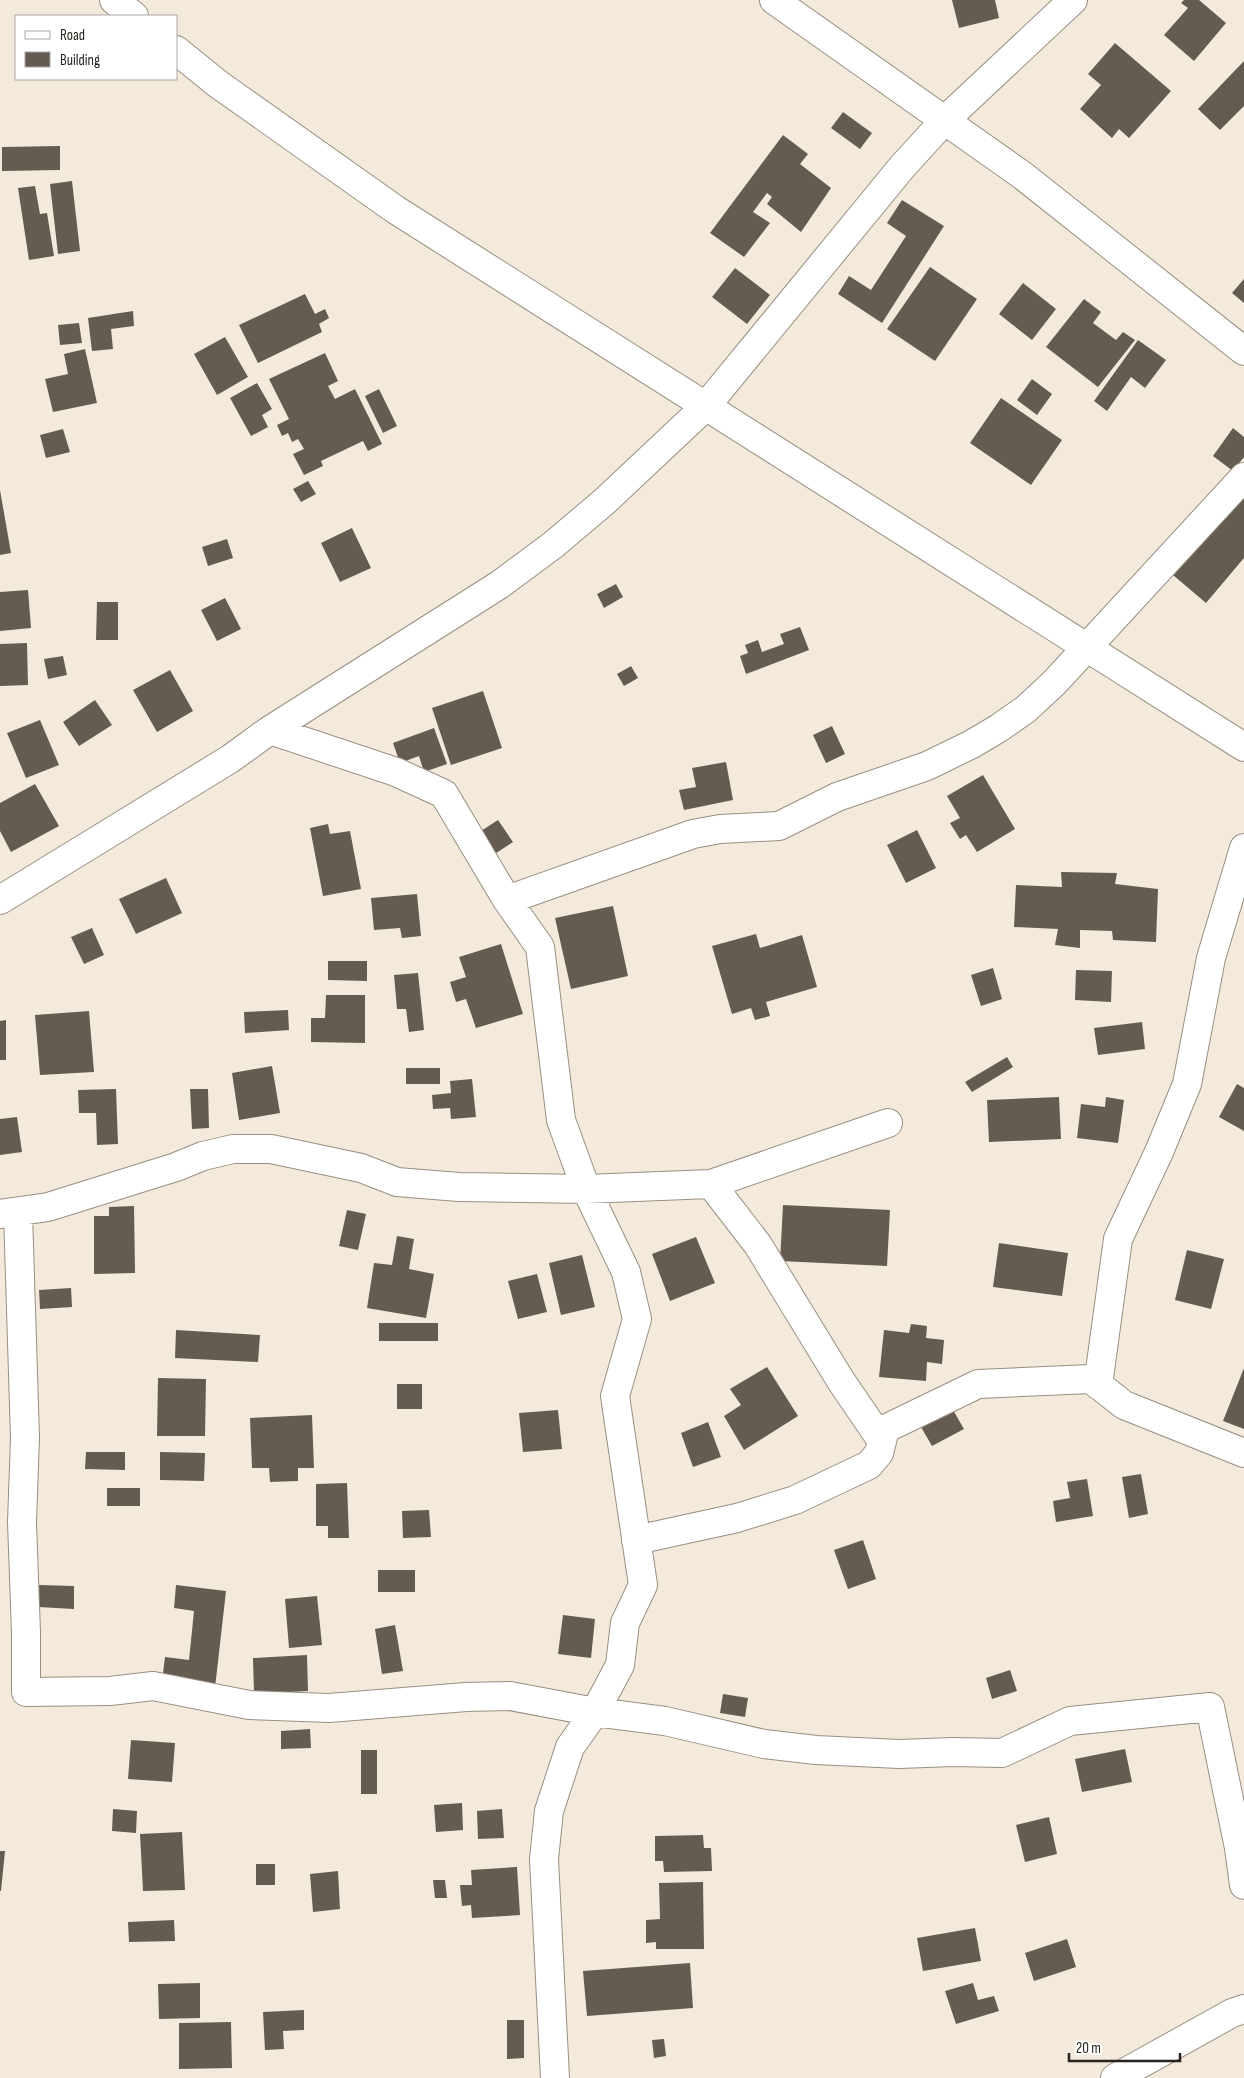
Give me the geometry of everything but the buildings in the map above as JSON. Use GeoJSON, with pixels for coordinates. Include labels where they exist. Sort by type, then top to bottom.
{"type":"FeatureCollection","features":[{"type":"Feature","properties":{"kind":"street"},"geometry":{"type":"LineString","coordinates":[[114,0],[133,15]]}},
{"type":"Feature","properties":{"kind":"street"},"geometry":{"type":"LineString","coordinates":[[774,0],[1022,175],[1244,351]]}},
{"type":"Feature","properties":{"kind":"street"},"geometry":{"type":"LineString","coordinates":[[0,900],[230,759],[270,730],[491,590],[529,563],[605,501],[706,406],[902,167],[944,121],[1073,0]]}},
{"type":"Feature","properties":{"kind":"street"},"geometry":{"type":"LineString","coordinates":[[178,52],[218,84],[396,210],[1244,747]]}},
{"type":"Feature","properties":{"kind":"street"},"geometry":{"type":"LineString","coordinates":[[507,900],[693,834],[720,829],[779,826],[837,797],[927,766],[972,744],[1026,709],[1088,648],[1244,477]]}},
{"type":"Feature","properties":{"kind":"street"},"geometry":{"type":"LineString","coordinates":[[270,730],[396,772],[444,794],[507,900],[540,947],[561,1120],[586,1189],[626,1272],[637,1319],[615,1396],[643,1585],[625,1623],[620,1665],[595,1712],[570,1747],[549,1811],[544,1859],[555,2078]]}},
{"type":"Feature","properties":{"kind":"street"},"geometry":{"type":"LineString","coordinates":[[1098,1385],[1118,1239],[1159,1152],[1187,1084],[1211,958],[1244,848]]}},
{"type":"Feature","properties":{"kind":"street"},"geometry":{"type":"LineString","coordinates":[[888,1123],[711,1184],[586,1189],[459,1187],[397,1182],[361,1168],[307,1156],[271,1149],[233,1148],[48,1207],[9,1213],[24,1438],[22,1522],[26,1692],[110,1691],[153,1686],[249,1705],[330,1708],[466,1697],[510,1696],[595,1712],[665,1721],[764,1744],[807,1749],[899,1754],[1002,1753],[1070,1721],[1210,1707],[1239,1848],[1244,1885]]}},
{"type":"Feature","properties":{"kind":"street"},"geometry":{"type":"LineString","coordinates":[[711,1184],[758,1245],[841,1381],[882,1441]]}},
{"type":"Feature","properties":{"kind":"street"},"geometry":{"type":"LineString","coordinates":[[636,1540],[737,1518],[795,1500],[869,1464],[879,1454],[885,1429],[978,1384],[1091,1379],[1124,1405],[1244,1453]]}},
{"type":"Feature","properties":{"kind":"street"},"geometry":{"type":"LineString","coordinates":[[1115,2078],[1232,2013],[1244,2009]]}}]}
